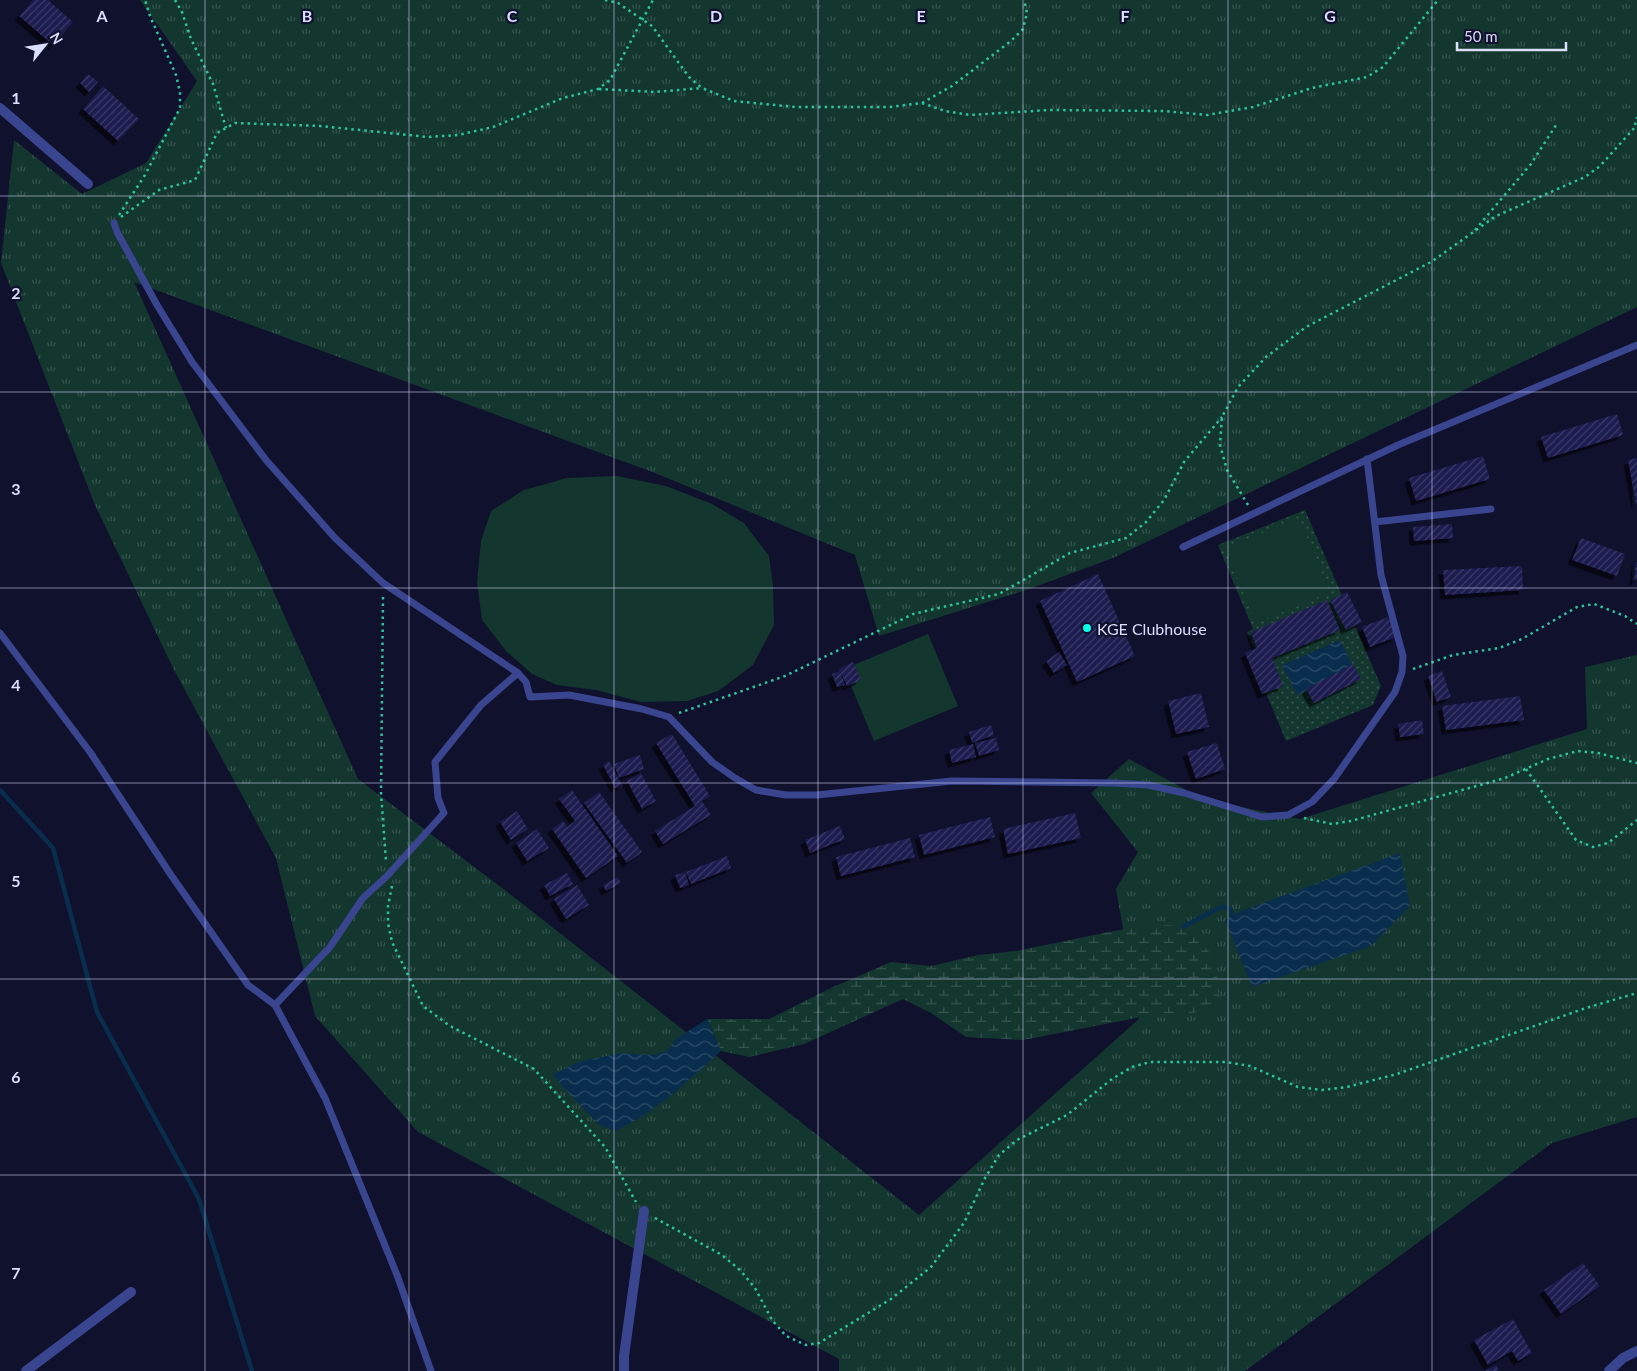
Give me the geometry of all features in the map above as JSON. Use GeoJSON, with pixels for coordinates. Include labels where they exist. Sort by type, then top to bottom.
{"type":"FeatureCollection","features":[{"type":"Feature","properties":{"kind":"street"},"geometry":{"type":"LineString","coordinates":[[0,108],[88,184]]}},
{"type":"Feature","properties":{"kind":"street"},"geometry":{"type":"LineString","coordinates":[[624,1371],[624,1356],[644,1211]]}},
{"type":"Feature","properties":{"kind":"street"},"geometry":{"type":"LineString","coordinates":[[26,1371],[132,1292]]}},
{"type":"Feature","properties":{"kind":"street"},"geometry":{"type":"LineString","coordinates":[[1609,1371],[1623,1358],[1637,1351]]}},
{"type":"Feature","properties":{"kind":"lane"},"geometry":{"type":"LineString","coordinates":[[114,222],[117,232],[157,305],[198,370],[266,460],[335,538],[383,583],[518,673],[526,682],[530,697],[569,695],[642,709],[669,717],[712,762],[735,778],[756,790],[786,796],[817,795],[952,781],[1148,785],[1184,793],[1262,817],[1288,815],[1312,802],[1334,779],[1395,692],[1402,672],[1403,656],[1381,574],[1367,459]]}},
{"type":"Feature","properties":{"kind":"lane"},"geometry":{"type":"LineString","coordinates":[[1183,547],[1407,441],[1637,345]]}},
{"type":"Feature","properties":{"kind":"lane"},"geometry":{"type":"LineString","coordinates":[[1375,522],[1492,509]]}},
{"type":"Feature","properties":{"kind":"lane"},"geometry":{"type":"LineString","coordinates":[[0,633],[90,752],[170,876],[248,985],[275,1005],[325,1098],[397,1275],[431,1371]]}},
{"type":"Feature","properties":{"kind":"lane"},"geometry":{"type":"LineString","coordinates":[[275,1005],[330,947],[363,898],[387,876],[444,813],[438,798],[435,762],[481,705],[518,673]]}},
{"type":"Feature","properties":{"kind":"path"},"geometry":{"type":"LineString","coordinates":[[114,222],[145,176],[180,108],[180,92],[176,75],[145,0]]}},
{"type":"Feature","properties":{"kind":"path"},"geometry":{"type":"LineString","coordinates":[[175,0],[182,12],[190,39],[213,84],[226,128]]}},
{"type":"Feature","properties":{"kind":"path"},"geometry":{"type":"LineString","coordinates":[[605,0],[618,3],[652,26],[689,77],[702,88],[734,101],[795,106],[890,107],[922,103],[952,86],[1011,41],[1022,29],[1027,13],[1024,0]]}},
{"type":"Feature","properties":{"kind":"path"},"geometry":{"type":"LineString","coordinates":[[598,89],[610,80],[653,0]]}},
{"type":"Feature","properties":{"kind":"path"},"geometry":{"type":"LineString","coordinates":[[922,103],[945,111],[970,115],[1049,110],[1164,111],[1207,115],[1253,107],[1312,88],[1367,77],[1383,67],[1438,0]]}},
{"type":"Feature","properties":{"kind":"path"},"geometry":{"type":"LineString","coordinates":[[114,222],[159,190],[194,180],[217,133],[235,123],[320,126],[428,137],[458,135],[493,127],[563,98],[598,89],[655,92],[702,88]]}},
{"type":"Feature","properties":{"kind":"path"},"geometry":{"type":"LineString","coordinates":[[669,717],[785,676],[913,614],[999,594],[1070,553],[1126,538],[1146,522],[1164,500],[1184,462],[1222,417],[1238,387],[1266,357],[1306,327],[1431,262],[1496,216],[1585,177],[1600,166],[1636,126],[1637,117]]}},
{"type":"Feature","properties":{"kind":"path"},"geometry":{"type":"LineString","coordinates":[[1472,233],[1531,164],[1558,122]]}},
{"type":"Feature","properties":{"kind":"path"},"geometry":{"type":"LineString","coordinates":[[1222,417],[1220,445],[1227,470],[1252,513]]}},
{"type":"Feature","properties":{"kind":"path"},"geometry":{"type":"LineString","coordinates":[[383,583],[381,793],[387,876]]}},
{"type":"Feature","properties":{"kind":"path"},"geometry":{"type":"LineString","coordinates":[[1402,672],[1453,655],[1499,648],[1522,639],[1578,607],[1594,604],[1625,616],[1637,624]]}},
{"type":"Feature","properties":{"kind":"path"},"geometry":{"type":"LineString","coordinates":[[1288,815],[1332,824],[1351,821],[1505,778],[1548,759],[1578,751],[1598,753],[1637,763]]}},
{"type":"Feature","properties":{"kind":"path"},"geometry":{"type":"LineString","coordinates":[[1526,769],[1576,840],[1593,847],[1608,843],[1637,820]]}},
{"type":"Feature","properties":{"kind":"path"},"geometry":{"type":"LineString","coordinates":[[396,865],[388,906],[388,923],[392,942],[423,1006],[450,1026],[534,1069],[604,1146],[636,1203],[644,1211],[722,1255],[740,1270],[755,1288],[772,1320],[786,1336],[806,1345],[820,1343],[891,1300],[931,1268],[964,1223],[985,1178],[999,1155],[1017,1140],[1067,1115],[1112,1079],[1132,1067],[1150,1062],[1226,1062],[1250,1066],[1298,1087],[1322,1090],[1347,1087],[1397,1074],[1586,1008],[1637,994]]}},
{"type":"Feature","properties":{"kind":"green space"},"geometry":{"type":"Polygon","coordinates":[[[140,0],[1637,0],[1637,307],[1113,558],[1026,590],[879,636],[855,555],[655,473],[134,282],[358,779],[510,894],[919,1215],[1139,1019],[1116,889],[1138,852],[1091,793],[1129,759],[1203,799],[1300,819],[1587,729],[1585,667],[1637,655],[1637,1117],[1552,1143],[1245,1371],[839,1371],[839,1359],[418,1132],[315,1016],[276,858],[173,668],[95,505],[1,263],[14,140],[82,194],[146,163],[197,81],[140,0]]]}},
{"type":"Feature","properties":{"kind":"green space"},"geometry":{"type":"Polygon","coordinates":[[[617,476],[666,486],[712,504],[744,523],[769,556],[773,586],[774,625],[753,665],[718,691],[687,701],[641,702],[596,690],[557,685],[532,674],[506,651],[482,620],[477,582],[481,541],[491,511],[524,490],[567,478],[617,476]]]}},
{"type":"Feature","properties":{"kind":"green space"},"geometry":{"type":"Polygon","coordinates":[[[1305,510],[1381,686],[1373,705],[1286,741],[1254,664],[1260,661],[1247,632],[1253,629],[1218,545],[1305,510]]]}},
{"type":"Feature","properties":{"kind":"green space"},"geometry":{"type":"Polygon","coordinates":[[[1299,518],[1330,592],[1256,623],[1225,548],[1299,518]]]}},
{"type":"Feature","properties":{"kind":"green space"},"geometry":{"type":"Polygon","coordinates":[[[928,634],[958,706],[874,741],[844,669],[928,634]]]}},
{"type":"Feature","properties":{"kind":"green space"},"geometry":{"type":"Polygon","coordinates":[[[1168,925],[1183,927],[1194,933],[1209,952],[1220,988],[1215,1009],[1163,1018],[1152,1015],[1023,1040],[966,1037],[931,1013],[903,999],[804,1044],[749,1057],[721,1051],[707,1019],[769,1019],[831,988],[891,962],[931,966],[978,955],[1016,951],[1142,926],[1168,925]]]}},
{"type":"Feature","properties":{"kind":"water"},"geometry":{"type":"Polygon","coordinates":[[[1340,640],[1355,670],[1297,695],[1282,665],[1340,640]]]}},
{"type":"Feature","properties":{"kind":"water"},"geometry":{"type":"Polygon","coordinates":[[[1400,853],[1410,906],[1371,946],[1252,987],[1225,920],[1241,911],[1400,853]]]}},
{"type":"Feature","properties":{"kind":"water"},"geometry":{"type":"Polygon","coordinates":[[[707,1019],[721,1051],[658,1105],[616,1131],[599,1125],[553,1074],[581,1061],[621,1053],[652,1055],[667,1051],[676,1039],[707,1019]]]}},
{"type":"Feature","properties":{"kind":"building"},"geometry":{"type":"Polygon","coordinates":[[[33,0],[48,0],[73,22],[53,45],[19,16],[33,0]]]}},
{"type":"Feature","properties":{"kind":"building"},"geometry":{"type":"Polygon","coordinates":[[[88,74],[98,82],[89,92],[80,83],[88,74]]]}},
{"type":"Feature","properties":{"kind":"building"},"geometry":{"type":"Polygon","coordinates":[[[103,86],[139,119],[118,141],[83,109],[103,86]]]}},
{"type":"Feature","properties":{"kind":"building"},"geometry":{"type":"Polygon","coordinates":[[[1617,414],[1623,435],[1548,458],[1541,437],[1617,414]]]}},
{"type":"Feature","properties":{"kind":"building"},"geometry":{"type":"Polygon","coordinates":[[[1483,456],[1490,479],[1416,501],[1409,478],[1483,456]]]}},
{"type":"Feature","properties":{"kind":"building"},"geometry":{"type":"Polygon","coordinates":[[[1637,458],[1637,504],[1636,504],[1628,460],[1637,458]]]}},
{"type":"Feature","properties":{"kind":"building"},"geometry":{"type":"Polygon","coordinates":[[[1452,524],[1453,538],[1414,541],[1413,527],[1452,524]]]}},
{"type":"Feature","properties":{"kind":"building"},"geometry":{"type":"Polygon","coordinates":[[[1581,538],[1625,554],[1617,576],[1572,560],[1581,538]]]}},
{"type":"Feature","properties":{"kind":"building"},"geometry":{"type":"Polygon","coordinates":[[[1636,562],[1637,580],[1634,580],[1636,562]]]}},
{"type":"Feature","properties":{"kind":"building"},"geometry":{"type":"Polygon","coordinates":[[[1522,566],[1523,590],[1445,595],[1443,570],[1522,566]]]}},
{"type":"Feature","properties":{"kind":"building","name":"KGE Clubhouse"},"geometry":{"type":"Polygon","coordinates":[[[1098,574],[1135,656],[1077,682],[1040,601],[1098,574]]]}},
{"type":"Feature","properties":{"kind":"building"},"geometry":{"type":"Polygon","coordinates":[[[1347,592],[1362,622],[1346,630],[1330,600],[1347,592]]]}},
{"type":"Feature","properties":{"kind":"building"},"geometry":{"type":"Polygon","coordinates":[[[1327,600],[1340,630],[1272,658],[1283,686],[1262,694],[1245,653],[1257,648],[1251,632],[1327,600]]]}},
{"type":"Feature","properties":{"kind":"building"},"geometry":{"type":"Polygon","coordinates":[[[1388,617],[1396,637],[1370,647],[1362,627],[1388,617]]]}},
{"type":"Feature","properties":{"kind":"building"},"geometry":{"type":"Polygon","coordinates":[[[1059,652],[1067,665],[1054,673],[1046,661],[1059,652]]]}},
{"type":"Feature","properties":{"kind":"building"},"geometry":{"type":"Polygon","coordinates":[[[853,662],[861,680],[847,686],[839,669],[853,662]]]}},
{"type":"Feature","properties":{"kind":"building"},"geometry":{"type":"Polygon","coordinates":[[[1353,664],[1361,679],[1314,703],[1306,689],[1353,664]]]}},
{"type":"Feature","properties":{"kind":"building"},"geometry":{"type":"Polygon","coordinates":[[[840,671],[845,685],[837,687],[832,674],[840,671]]]}},
{"type":"Feature","properties":{"kind":"building"},"geometry":{"type":"Polygon","coordinates":[[[1442,671],[1451,697],[1437,702],[1428,676],[1442,671]]]}},
{"type":"Feature","properties":{"kind":"building"},"geometry":{"type":"Polygon","coordinates":[[[1201,693],[1209,727],[1176,734],[1168,701],[1201,693]]]}},
{"type":"Feature","properties":{"kind":"building"},"geometry":{"type":"Polygon","coordinates":[[[1520,696],[1524,720],[1446,730],[1442,706],[1520,696]]]}},
{"type":"Feature","properties":{"kind":"building"},"geometry":{"type":"Polygon","coordinates":[[[1422,720],[1424,734],[1400,737],[1398,724],[1422,720]]]}},
{"type":"Feature","properties":{"kind":"building"},"geometry":{"type":"Polygon","coordinates":[[[991,725],[994,735],[972,743],[969,732],[991,725]]]}},
{"type":"Feature","properties":{"kind":"building"},"geometry":{"type":"Polygon","coordinates":[[[672,734],[710,796],[702,801],[711,815],[663,844],[655,831],[695,806],[656,743],[672,734]]]}},
{"type":"Feature","properties":{"kind":"building"},"geometry":{"type":"Polygon","coordinates":[[[996,738],[999,750],[979,756],[975,743],[996,738]]]}},
{"type":"Feature","properties":{"kind":"building"},"geometry":{"type":"Polygon","coordinates":[[[1217,743],[1225,769],[1196,779],[1187,752],[1217,743]]]}},
{"type":"Feature","properties":{"kind":"building"},"geometry":{"type":"Polygon","coordinates":[[[973,744],[976,757],[952,763],[949,750],[973,744]]]}},
{"type":"Feature","properties":{"kind":"building"},"geometry":{"type":"Polygon","coordinates":[[[640,755],[644,769],[619,778],[614,764],[640,755]]]}},
{"type":"Feature","properties":{"kind":"building"},"geometry":{"type":"Polygon","coordinates":[[[609,761],[622,785],[615,788],[603,765],[609,761]]]}},
{"type":"Feature","properties":{"kind":"building"},"geometry":{"type":"Polygon","coordinates":[[[641,773],[656,801],[642,809],[627,781],[641,773]]]}},
{"type":"Feature","properties":{"kind":"building"},"geometry":{"type":"Polygon","coordinates":[[[572,790],[618,856],[586,878],[552,829],[563,821],[567,827],[575,821],[559,799],[572,790]]]}},
{"type":"Feature","properties":{"kind":"building"},"geometry":{"type":"Polygon","coordinates":[[[599,792],[642,852],[627,863],[584,803],[599,792]]]}},
{"type":"Feature","properties":{"kind":"building"},"geometry":{"type":"Polygon","coordinates":[[[517,811],[528,829],[511,840],[500,822],[517,811]]]}},
{"type":"Feature","properties":{"kind":"building"},"geometry":{"type":"Polygon","coordinates":[[[1075,813],[1081,838],[1008,854],[1003,829],[1075,813]]]}},
{"type":"Feature","properties":{"kind":"building"},"geometry":{"type":"Polygon","coordinates":[[[990,817],[995,837],[924,855],[919,835],[990,817]]]}},
{"type":"Feature","properties":{"kind":"building"},"geometry":{"type":"Polygon","coordinates":[[[840,826],[845,839],[810,853],[805,840],[840,826]]]}},
{"type":"Feature","properties":{"kind":"building"},"geometry":{"type":"Polygon","coordinates":[[[537,829],[549,848],[527,861],[516,843],[537,829]]]}},
{"type":"Feature","properties":{"kind":"building"},"geometry":{"type":"Polygon","coordinates":[[[910,838],[915,857],[841,876],[836,857],[910,838]]]}},
{"type":"Feature","properties":{"kind":"building"},"geometry":{"type":"Polygon","coordinates":[[[727,856],[731,868],[691,884],[686,872],[727,856]]]}},
{"type":"Feature","properties":{"kind":"building"},"geometry":{"type":"Polygon","coordinates":[[[685,872],[689,885],[680,888],[675,875],[685,872]]]}},
{"type":"Feature","properties":{"kind":"building"},"geometry":{"type":"Polygon","coordinates":[[[567,873],[573,884],[550,896],[544,885],[567,873]]]}},
{"type":"Feature","properties":{"kind":"building"},"geometry":{"type":"Polygon","coordinates":[[[618,877],[621,883],[606,891],[603,885],[618,877]]]}},
{"type":"Feature","properties":{"kind":"building"},"geometry":{"type":"Polygon","coordinates":[[[577,885],[589,905],[566,919],[554,899],[577,885]]]}},
{"type":"Feature","properties":{"kind":"building"},"geometry":{"type":"Polygon","coordinates":[[[1583,1263],[1600,1286],[1561,1314],[1544,1290],[1583,1263]]]}},
{"type":"Feature","properties":{"kind":"building"},"geometry":{"type":"Polygon","coordinates":[[[1513,1319],[1532,1353],[1518,1361],[1512,1351],[1488,1365],[1474,1340],[1513,1319]]]}},
{"type":"Feature","properties":{"kind":"building"},"geometry":{"type":"Polygon","coordinates":[[[1496,1365],[1499,1371],[1485,1371],[1496,1365]]]}},
{"type":"Feature","properties":{"kind":"waterway"},"geometry":{"type":"LineString","coordinates":[[0,790],[53,848],[97,1012],[199,1199],[252,1371]]}},
{"type":"Feature","properties":{"kind":"waterway"},"geometry":{"type":"LineString","coordinates":[[1183,927],[1219,908],[1225,907],[1230,909],[1232,916]]}},
{"type":"Feature","properties":{"kind":"place","name":"KGE Clubhouse"},"geometry":{"type":"Point","coordinates":[1087,628]}}]}
